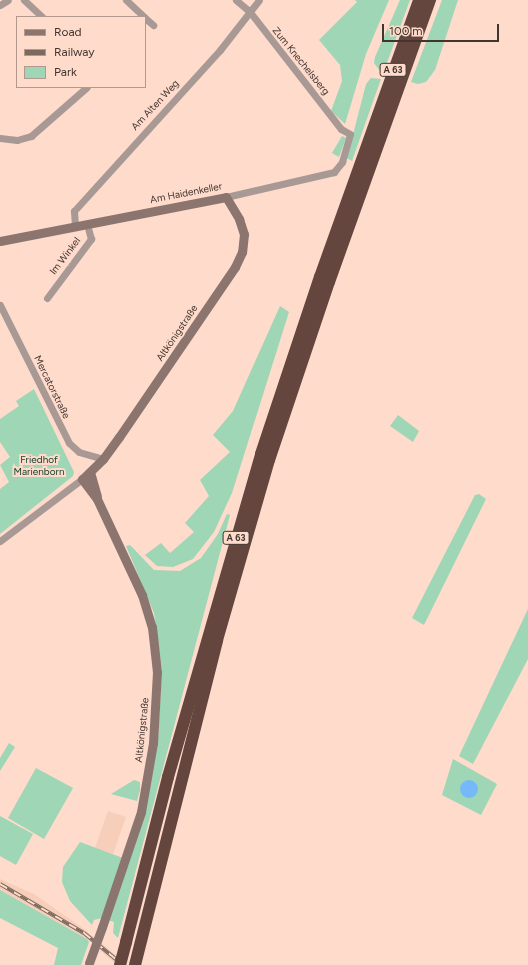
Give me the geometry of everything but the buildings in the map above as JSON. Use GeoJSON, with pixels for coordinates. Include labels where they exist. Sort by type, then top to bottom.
{"type":"FeatureCollection","features":[{"type":"Feature","properties":{"kind":"highway","name":"A 63"},"geometry":{"type":"LineString","coordinates":[[120,965],[168,777],[261,454],[320,277],[419,0]]}},
{"type":"Feature","properties":{"kind":"highway","name":"A 63"},"geometry":{"type":"LineString","coordinates":[[135,965],[218,640],[269,460],[326,289],[430,0]]}},
{"type":"Feature","properties":{"kind":"street"},"geometry":{"type":"LineString","coordinates":[[0,5],[8,0]]}},
{"type":"Feature","properties":{"kind":"street"},"geometry":{"type":"LineString","coordinates":[[24,0],[41,16]]}},
{"type":"Feature","properties":{"kind":"street"},"geometry":{"type":"LineString","coordinates":[[126,0],[144,16]]}},
{"type":"Feature","properties":{"kind":"street","name":"Zum Knechelsberg"},"geometry":{"type":"LineString","coordinates":[[236,0],[249,11],[341,129],[350,134]]}},
{"type":"Feature","properties":{"kind":"street","name":"Am Alten Weg"},"geometry":{"type":"LineString","coordinates":[[75,226],[74,211],[220,50],[259,0]]}},
{"type":"Feature","properties":{"kind":"street"},"geometry":{"type":"LineString","coordinates":[[146,18],[153,25]]}},
{"type":"Feature","properties":{"kind":"street"},"geometry":{"type":"LineString","coordinates":[[0,138],[17,140],[31,136],[86,88]]}},
{"type":"Feature","properties":{"kind":"street","name":"Am Haidenkeller"},"geometry":{"type":"LineString","coordinates":[[0,241],[226,197],[334,172],[342,162],[350,134]]}},
{"type":"Feature","properties":{"kind":"street","name":"Altkönigstraße"},"geometry":{"type":"LineString","coordinates":[[97,499],[82,479],[103,459],[239,260],[243,246],[242,226],[226,197]]}},
{"type":"Feature","properties":{"kind":"street","name":"Im Winkel"},"geometry":{"type":"LineString","coordinates":[[47,298],[91,239],[87,224]]}},
{"type":"Feature","properties":{"kind":"street","name":"Mercatorstraße"},"geometry":{"type":"LineString","coordinates":[[0,305],[69,443],[79,452],[103,459]]}},
{"type":"Feature","properties":{"kind":"street","name":"Altkönigstraße"},"geometry":{"type":"LineString","coordinates":[[89,964],[140,812],[153,743],[157,672],[152,627],[142,595],[97,499],[90,472]]}},
{"type":"Feature","properties":{"kind":"street"},"geometry":{"type":"LineString","coordinates":[[0,541],[82,479]]}},
{"type":"Feature","properties":{"kind":"shaded area"},"geometry":{"type":"Polygon","coordinates":[[[108,811],[126,817],[113,854],[95,848],[108,811]]]}},
{"type":"Feature","properties":{"kind":"shaded area"},"geometry":{"type":"Polygon","coordinates":[[[0,879],[34,894],[84,929],[128,965],[117,965],[87,939],[0,890],[0,879]]]}},
{"type":"Feature","properties":{"kind":"green space"},"geometry":{"type":"Polygon","coordinates":[[[355,0],[389,0],[366,54],[345,124],[331,111],[342,81],[340,65],[319,40],[357,2],[355,0]]]}},
{"type":"Feature","properties":{"kind":"green space"},"geometry":{"type":"Polygon","coordinates":[[[400,0],[410,0],[384,71],[380,71],[374,63],[375,57],[400,0]]]}},
{"type":"Feature","properties":{"kind":"green space"},"geometry":{"type":"Polygon","coordinates":[[[442,0],[458,0],[435,70],[426,82],[418,84],[411,82],[442,0]]]}},
{"type":"Feature","properties":{"kind":"green space"},"geometry":{"type":"Polygon","coordinates":[[[371,78],[381,79],[352,161],[347,158],[366,84],[371,78]]]}},
{"type":"Feature","properties":{"kind":"green space"},"geometry":{"type":"Polygon","coordinates":[[[342,136],[346,138],[339,157],[332,153],[342,136]]]}},
{"type":"Feature","properties":{"kind":"green space"},"geometry":{"type":"Polygon","coordinates":[[[280,306],[289,312],[232,493],[214,532],[193,559],[173,567],[157,566],[145,555],[161,543],[170,553],[194,532],[185,523],[209,496],[200,480],[230,452],[213,435],[233,411],[280,306]]]}},
{"type":"Feature","properties":{"kind":"green space","name":"Friedhof Marienborn"},"geometry":{"type":"Polygon","coordinates":[[[34,389],[74,472],[73,476],[0,534],[0,489],[9,482],[0,465],[10,457],[0,442],[0,419],[19,406],[16,401],[34,389]]]}},
{"type":"Feature","properties":{"kind":"green space"},"geometry":{"type":"Polygon","coordinates":[[[398,415],[419,431],[413,442],[390,426],[398,415]]]}},
{"type":"Feature","properties":{"kind":"green space"},"geometry":{"type":"Polygon","coordinates":[[[479,494],[486,499],[424,625],[412,618],[475,495],[479,494]]]}},
{"type":"Feature","properties":{"kind":"green space"},"geometry":{"type":"Polygon","coordinates":[[[227,514],[230,515],[118,938],[113,933],[114,922],[108,920],[152,775],[158,740],[162,670],[154,613],[126,546],[130,545],[154,570],[180,571],[201,558],[218,534],[227,514]]]}},
{"type":"Feature","properties":{"kind":"green space"},"geometry":{"type":"Polygon","coordinates":[[[528,609],[528,659],[473,764],[459,756],[528,609]]]}},
{"type":"Feature","properties":{"kind":"green space"},"geometry":{"type":"Polygon","coordinates":[[[9,743],[15,747],[0,771],[0,758],[9,743]]]}},
{"type":"Feature","properties":{"kind":"green space"},"geometry":{"type":"Polygon","coordinates":[[[453,759],[497,784],[481,815],[442,795],[453,759]]]}},
{"type":"Feature","properties":{"kind":"green space"},"geometry":{"type":"Polygon","coordinates":[[[36,768],[73,788],[44,839],[8,818],[36,768]]]}},
{"type":"Feature","properties":{"kind":"green space"},"geometry":{"type":"Polygon","coordinates":[[[134,780],[140,782],[140,790],[137,801],[111,794],[134,780]]]}},
{"type":"Feature","properties":{"kind":"green space"},"geometry":{"type":"Polygon","coordinates":[[[0,816],[33,834],[16,865],[0,856],[0,816]]]}},
{"type":"Feature","properties":{"kind":"green space"},"geometry":{"type":"Polygon","coordinates":[[[80,842],[123,858],[102,918],[94,920],[92,925],[70,901],[62,882],[63,867],[80,842]]]}},
{"type":"Feature","properties":{"kind":"green space"},"geometry":{"type":"Polygon","coordinates":[[[0,890],[87,939],[89,942],[81,965],[54,965],[58,948],[0,918],[0,890]]]}},
{"type":"Feature","properties":{"kind":"water"},"geometry":{"type":"Polygon","coordinates":[[[465,780],[473,780],[478,785],[476,796],[473,798],[465,798],[460,793],[460,785],[465,780]]]}},
{"type":"Feature","properties":{"kind":"railway"},"geometry":{"type":"LineString","coordinates":[[0,884],[84,933],[123,965]]}}]}
